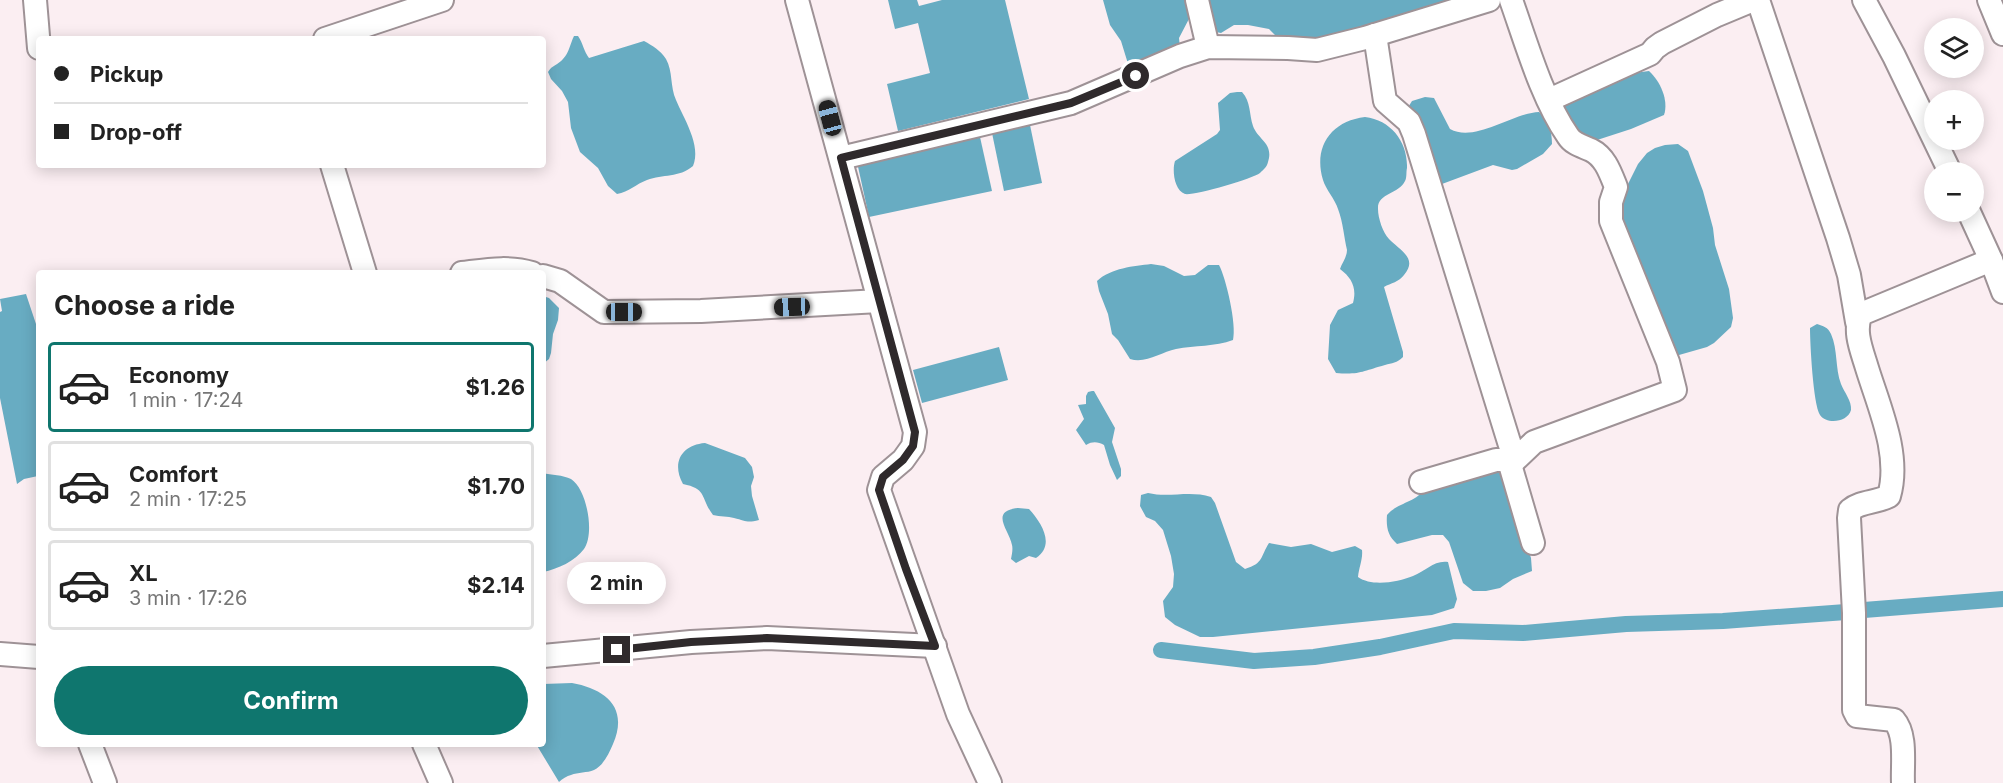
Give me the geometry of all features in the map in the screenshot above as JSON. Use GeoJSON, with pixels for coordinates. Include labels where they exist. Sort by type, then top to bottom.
{"type":"FeatureCollection","features":[{"type":"Feature","properties":{"kind":"street"},"geometry":{"type":"LineString","coordinates":[[35,0],[38,36]]}},
{"type":"Feature","properties":{"kind":"street"},"geometry":{"type":"LineString","coordinates":[[334,36],[442,0]]}},
{"type":"Feature","properties":{"kind":"street"},"geometry":{"type":"LineString","coordinates":[[797,0],[915,432],[913,446],[903,460],[883,477],[879,490],[958,714],[990,783]]}},
{"type":"Feature","properties":{"kind":"street"},"geometry":{"type":"LineString","coordinates":[[1197,0],[1208,47]]}},
{"type":"Feature","properties":{"kind":"street"},"geometry":{"type":"LineString","coordinates":[[841,158],[1071,103],[1180,56],[1208,47],[1317,50],[1489,0]]}},
{"type":"Feature","properties":{"kind":"street"},"geometry":{"type":"LineString","coordinates":[[1421,482],[1496,460],[1509,461],[1519,458],[1534,442],[1675,390],[1668,362],[1611,221],[1611,202],[1616,187],[1611,174],[1603,159],[1570,139],[1549,100],[1512,0]]}},
{"type":"Feature","properties":{"kind":"street"},"geometry":{"type":"LineString","coordinates":[[1549,100],[1650,54],[1655,48],[1717,15],[1753,0]]}},
{"type":"Feature","properties":{"kind":"street"},"geometry":{"type":"LineString","coordinates":[[1758,0],[1838,238],[1849,275],[1863,356],[1886,430],[1892,467],[1892,486],[1889,496],[1879,501],[1855,506],[1850,510],[1849,518],[1854,613],[1854,710],[1857,716],[1894,720],[1898,725],[1901,735],[1903,783]]}},
{"type":"Feature","properties":{"kind":"street"},"geometry":{"type":"LineString","coordinates":[[1864,0],[1945,162]]}},
{"type":"Feature","properties":{"kind":"street"},"geometry":{"type":"LineString","coordinates":[[1989,0],[2003,34]]}},
{"type":"Feature","properties":{"kind":"street"},"geometry":{"type":"LineString","coordinates":[[1375,35],[1385,101],[1409,122],[1414,134],[1511,448],[1509,461],[1533,543]]}},
{"type":"Feature","properties":{"kind":"street"},"geometry":{"type":"LineString","coordinates":[[333,168],[364,270]]}},
{"type":"Feature","properties":{"kind":"street"},"geometry":{"type":"LineString","coordinates":[[1974,222],[2003,292]]}},
{"type":"Feature","properties":{"kind":"street"},"geometry":{"type":"LineString","coordinates":[[1857,322],[1861,314],[1991,260]]}},
{"type":"Feature","properties":{"kind":"street"},"geometry":{"type":"LineString","coordinates":[[486,270],[515,268],[522,270]]}},
{"type":"Feature","properties":{"kind":"street"},"geometry":{"type":"LineString","coordinates":[[546,277],[560,281],[604,312],[701,311],[879,301]]}},
{"type":"Feature","properties":{"kind":"street"},"geometry":{"type":"LineString","coordinates":[[546,656],[691,642],[767,638],[935,646]]}},
{"type":"Feature","properties":{"kind":"street"},"geometry":{"type":"LineString","coordinates":[[0,654],[36,657]]}},
{"type":"Feature","properties":{"kind":"street"},"geometry":{"type":"LineString","coordinates":[[91,747],[105,783]]}},
{"type":"Feature","properties":{"kind":"street"},"geometry":{"type":"LineString","coordinates":[[425,747],[441,783]]}},
{"type":"Feature","properties":{"kind":"water"},"geometry":{"type":"Polygon","coordinates":[[[888,0],[917,0],[919,6],[942,0],[1005,0],[1029,99],[898,131],[887,84],[930,73],[918,23],[895,29],[888,0]]]}},
{"type":"Feature","properties":{"kind":"water"},"geometry":{"type":"Polygon","coordinates":[[[1103,0],[1190,0],[1191,15],[1179,38],[1180,48],[1129,67],[1121,41],[1110,25],[1103,0]]]}},
{"type":"Feature","properties":{"kind":"water"},"geometry":{"type":"Polygon","coordinates":[[[1203,0],[1464,0],[1316,40],[1277,37],[1269,29],[1248,25],[1234,25],[1221,33],[1216,32],[1203,0]]]}},
{"type":"Feature","properties":{"kind":"water"},"geometry":{"type":"Polygon","coordinates":[[[574,36],[578,36],[589,58],[644,41],[661,53],[668,64],[674,95],[693,141],[695,158],[693,166],[677,174],[647,180],[617,194],[608,186],[598,168],[580,152],[571,128],[568,102],[548,72],[565,57],[574,36]]]}},
{"type":"Feature","properties":{"kind":"water"},"geometry":{"type":"Polygon","coordinates":[[[1649,71],[1657,80],[1662,91],[1665,103],[1664,115],[1594,141],[1581,137],[1562,108],[1564,98],[1634,73],[1649,71]]]}},
{"type":"Feature","properties":{"kind":"water"},"geometry":{"type":"Polygon","coordinates":[[[1242,92],[1248,104],[1255,131],[1269,150],[1267,165],[1260,173],[1246,179],[1190,194],[1181,192],[1175,179],[1175,161],[1217,134],[1220,130],[1218,103],[1230,93],[1242,92]]]}},
{"type":"Feature","properties":{"kind":"water"},"geometry":{"type":"Polygon","coordinates":[[[1425,97],[1434,98],[1450,129],[1460,132],[1482,130],[1517,117],[1539,112],[1549,127],[1552,144],[1543,154],[1517,169],[1512,170],[1493,165],[1442,184],[1436,182],[1407,109],[1412,101],[1425,97]]]}},
{"type":"Feature","properties":{"kind":"water"},"geometry":{"type":"Polygon","coordinates":[[[1365,117],[1390,128],[1401,141],[1407,158],[1405,181],[1398,189],[1381,200],[1378,209],[1385,233],[1406,254],[1409,264],[1402,277],[1384,287],[1403,357],[1361,372],[1336,373],[1328,359],[1330,325],[1338,310],[1353,303],[1354,288],[1348,276],[1340,269],[1347,250],[1338,209],[1323,180],[1321,157],[1323,147],[1334,130],[1343,124],[1365,117]]]}},
{"type":"Feature","properties":{"kind":"water"},"geometry":{"type":"Polygon","coordinates":[[[1030,125],[1042,183],[1004,191],[992,133],[1030,125]]]}},
{"type":"Feature","properties":{"kind":"water"},"geometry":{"type":"Polygon","coordinates":[[[980,137],[992,191],[869,217],[857,162],[980,137]]]}},
{"type":"Feature","properties":{"kind":"water"},"geometry":{"type":"Polygon","coordinates":[[[1678,144],[1688,151],[1703,191],[1715,245],[1729,289],[1733,318],[1731,327],[1714,343],[1672,357],[1617,220],[1626,188],[1638,164],[1647,153],[1655,148],[1678,144]]]}},
{"type":"Feature","properties":{"kind":"water"},"geometry":{"type":"Polygon","coordinates":[[[1151,264],[1164,266],[1184,276],[1195,275],[1208,265],[1219,265],[1230,302],[1233,340],[1170,350],[1142,360],[1130,359],[1112,334],[1097,281],[1116,270],[1151,264]]]}},
{"type":"Feature","properties":{"kind":"water"},"geometry":{"type":"Polygon","coordinates":[[[26,294],[36,324],[36,476],[24,479],[17,484],[0,398],[0,312],[2,311],[0,299],[26,294]]]}},
{"type":"Feature","properties":{"kind":"water"},"geometry":{"type":"Polygon","coordinates":[[[546,297],[559,308],[549,359],[546,362],[546,297]]]}},
{"type":"Feature","properties":{"kind":"water"},"geometry":{"type":"Polygon","coordinates":[[[1817,324],[1827,328],[1831,334],[1839,378],[1851,407],[1846,417],[1837,421],[1827,420],[1820,415],[1815,399],[1810,328],[1817,324]]]}},
{"type":"Feature","properties":{"kind":"water"},"geometry":{"type":"Polygon","coordinates":[[[999,347],[1008,380],[922,403],[913,370],[999,347]]]}},
{"type":"Feature","properties":{"kind":"water"},"geometry":{"type":"Polygon","coordinates":[[[1094,391],[1115,428],[1112,442],[1121,469],[1121,476],[1117,480],[1104,445],[1095,442],[1086,445],[1076,430],[1084,419],[1078,405],[1086,404],[1088,392],[1094,391]]]}},
{"type":"Feature","properties":{"kind":"water"},"geometry":{"type":"Polygon","coordinates":[[[705,443],[745,458],[752,467],[754,477],[751,486],[752,496],[759,520],[746,521],[713,515],[700,492],[683,484],[678,469],[681,456],[690,447],[705,443]]]}},
{"type":"Feature","properties":{"kind":"water"},"geometry":{"type":"Polygon","coordinates":[[[1493,468],[1502,472],[1531,558],[1532,571],[1513,579],[1500,588],[1473,591],[1463,583],[1449,542],[1443,535],[1432,535],[1397,544],[1388,531],[1387,515],[1396,507],[1417,497],[1425,488],[1493,468]]]}},
{"type":"Feature","properties":{"kind":"water"},"geometry":{"type":"Polygon","coordinates":[[[546,474],[571,479],[577,484],[585,502],[589,523],[589,533],[584,549],[566,564],[546,571],[546,474]]]}},
{"type":"Feature","properties":{"kind":"water"},"geometry":{"type":"Polygon","coordinates":[[[1148,493],[1195,494],[1211,497],[1236,562],[1245,569],[1259,562],[1269,543],[1291,547],[1311,544],[1332,552],[1355,546],[1362,550],[1358,577],[1378,583],[1407,578],[1434,564],[1448,562],[1457,599],[1454,608],[1432,615],[1200,637],[1175,625],[1165,617],[1163,601],[1173,587],[1174,574],[1163,530],[1155,521],[1146,517],[1140,506],[1141,495],[1148,493]]]}},
{"type":"Feature","properties":{"kind":"water"},"geometry":{"type":"Polygon","coordinates":[[[1029,509],[1042,527],[1046,540],[1042,553],[1036,558],[1029,556],[1016,563],[1011,559],[1012,545],[1003,517],[1004,513],[1009,510],[1029,509]]]}},
{"type":"Feature","properties":{"kind":"water"},"geometry":{"type":"Polygon","coordinates":[[[572,683],[595,690],[611,702],[618,720],[613,744],[598,768],[569,775],[559,782],[538,747],[546,747],[546,684],[572,683]]]}},
{"type":"Feature","properties":{"kind":"waterway"},"geometry":{"type":"LineString","coordinates":[[1864,610],[2003,599]]}},
{"type":"Feature","properties":{"kind":"waterway"},"geometry":{"type":"LineString","coordinates":[[1161,650],[1254,661],[1314,657],[1380,647],[1454,631],[1523,633],[1626,624],[1723,621],[1846,612]]}},
{"type":"Feature","properties":{"kind":"route"},"geometry":{"type":"LineString","coordinates":[[617,650],[691,642],[767,638],[935,646],[879,490],[883,477],[903,460],[913,446],[915,432],[841,158],[1071,103],[1136,76]]}}]}
